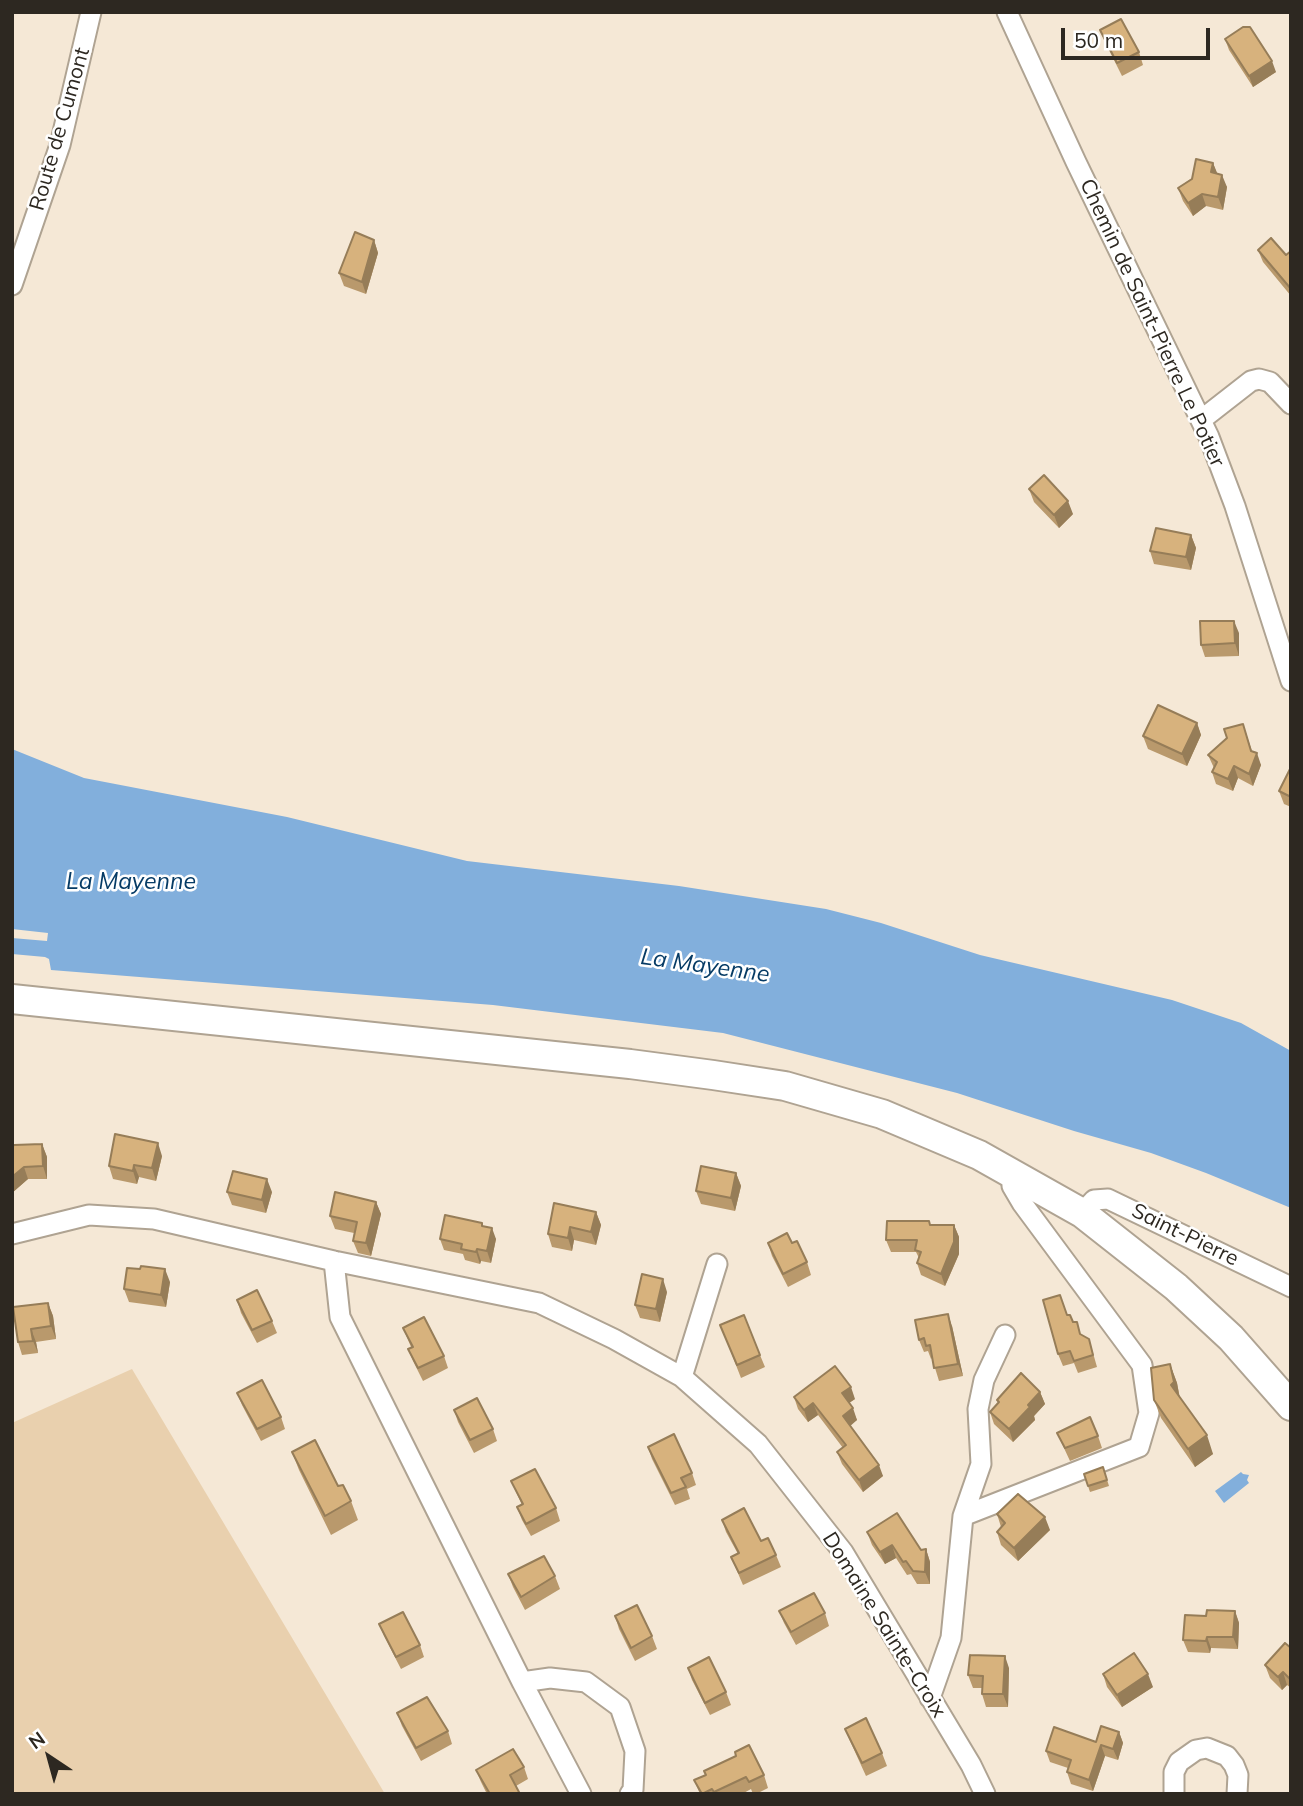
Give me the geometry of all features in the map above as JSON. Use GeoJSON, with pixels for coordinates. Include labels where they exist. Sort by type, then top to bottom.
{"type":"FeatureCollection","features":[{"type":"Feature","properties":{"kind":"main road"},"geometry":{"type":"LineString","coordinates":[[12,999],[630,1064],[785,1086],[882,1114],[920,1128],[1012,1172],[1082,1213],[1176,1287],[1222,1330],[1291,1406]]}},
{"type":"Feature","properties":{"kind":"street","name":"Route de Cumont"},"geometry":{"type":"LineString","coordinates":[[12,285],[60,145],[91,12]]}},
{"type":"Feature","properties":{"kind":"street","name":"Chemin de Saint-Pierre Le Potier"},"geometry":{"type":"LineString","coordinates":[[1007,12],[1201,420],[1235,506],[1291,681]]}},
{"type":"Feature","properties":{"kind":"street"},"geometry":{"type":"LineString","coordinates":[[1201,420],[1251,381],[1259,379],[1270,382],[1291,404]]}},
{"type":"Feature","properties":{"kind":"street"},"geometry":{"type":"LineString","coordinates":[[963,1516],[1139,1447],[1149,1413],[1142,1364],[1022,1203],[1012,1186],[1012,1172]]}},
{"type":"Feature","properties":{"kind":"street","name":"Saint-Pierre"},"geometry":{"type":"LineString","coordinates":[[1082,1213],[1094,1200],[1108,1199],[1291,1287]]}},
{"type":"Feature","properties":{"kind":"street","name":"Domaine Sainte-Croix"},"geometry":{"type":"LineString","coordinates":[[12,1234],[89,1215],[154,1219],[334,1261],[539,1303],[614,1339],[682,1377],[758,1444],[843,1552],[971,1765],[985,1794]]}},
{"type":"Feature","properties":{"kind":"street"},"geometry":{"type":"LineString","coordinates":[[334,1261],[341,1317],[522,1682],[581,1794]]}},
{"type":"Feature","properties":{"kind":"street"},"geometry":{"type":"LineString","coordinates":[[682,1377],[717,1264]]}},
{"type":"Feature","properties":{"kind":"street"},"geometry":{"type":"LineString","coordinates":[[930,1698],[951,1638],[963,1516],[981,1464],[978,1409],[984,1380],[1005,1335]]}},
{"type":"Feature","properties":{"kind":"street"},"geometry":{"type":"LineString","coordinates":[[522,1682],[550,1678],[586,1682],[620,1707],[635,1751],[633,1790],[630,1794]]}},
{"type":"Feature","properties":{"kind":"street"},"geometry":{"type":"LineString","coordinates":[[1174,1794],[1174,1772],[1179,1762],[1196,1750],[1207,1748],[1227,1756],[1234,1765],[1238,1775],[1237,1794]]}},
{"type":"Feature","properties":{"kind":"shaded area"},"geometry":{"type":"Polygon","coordinates":[[[132,1369],[385,1794],[12,1794],[12,1423],[132,1369]]]}},
{"type":"Feature","properties":{"kind":"water","name":"La Mayenne"},"geometry":{"type":"Polygon","coordinates":[[[12,749],[84,778],[287,817],[467,861],[679,886],[826,909],[881,923],[980,955],[1172,1000],[1241,1023],[1291,1051],[1291,1208],[1151,1153],[957,1093],[723,1033],[493,1005],[51,970],[49,959],[45,957],[12,954],[12,938],[47,941],[48,933],[12,929],[12,749]]]}},
{"type":"Feature","properties":{"kind":"water"},"geometry":{"type":"Polygon","coordinates":[[[1241,1472],[1249,1475],[1249,1483],[1224,1503],[1215,1491],[1241,1472]]]}},
{"type":"Feature","properties":{"kind":"building"},"geometry":{"type":"Polygon","coordinates":[[[1121,19],[1139,52],[1117,63],[1100,30],[1121,19]]]}},
{"type":"Feature","properties":{"kind":"building"},"geometry":{"type":"Polygon","coordinates":[[[1243,27],[1250,27],[1272,61],[1249,76],[1225,39],[1243,27]]]}},
{"type":"Feature","properties":{"kind":"building"},"geometry":{"type":"Polygon","coordinates":[[[1196,159],[1213,163],[1211,172],[1222,175],[1218,197],[1202,194],[1188,203],[1178,188],[1192,179],[1196,159]]]}},
{"type":"Feature","properties":{"kind":"building"},"geometry":{"type":"Polygon","coordinates":[[[355,232],[374,240],[362,282],[339,273],[355,232]]]}},
{"type":"Feature","properties":{"kind":"building"},"geometry":{"type":"Polygon","coordinates":[[[1271,238],[1286,255],[1291,251],[1291,289],[1258,250],[1271,238]]]}},
{"type":"Feature","properties":{"kind":"building"},"geometry":{"type":"Polygon","coordinates":[[[1044,475],[1068,501],[1054,515],[1029,489],[1044,475]]]}},
{"type":"Feature","properties":{"kind":"building"},"geometry":{"type":"Polygon","coordinates":[[[1156,528],[1191,535],[1186,557],[1150,551],[1156,528]]]}},
{"type":"Feature","properties":{"kind":"building"},"geometry":{"type":"Polygon","coordinates":[[[1200,621],[1234,621],[1235,643],[1201,645],[1200,621]]]}},
{"type":"Feature","properties":{"kind":"building"},"geometry":{"type":"Polygon","coordinates":[[[1158,705],[1197,723],[1182,754],[1143,736],[1158,705]]]}},
{"type":"Feature","properties":{"kind":"building"},"geometry":{"type":"Polygon","coordinates":[[[1243,724],[1251,751],[1257,753],[1249,774],[1234,766],[1228,779],[1212,772],[1217,762],[1208,755],[1227,738],[1224,729],[1243,724]]]}},
{"type":"Feature","properties":{"kind":"building"},"geometry":{"type":"Polygon","coordinates":[[[1291,767],[1291,797],[1279,791],[1291,767]]]}},
{"type":"Feature","properties":{"kind":"building"},"geometry":{"type":"Polygon","coordinates":[[[115,1134],[158,1143],[152,1168],[134,1165],[133,1171],[109,1166],[115,1134]]]}},
{"type":"Feature","properties":{"kind":"building"},"geometry":{"type":"Polygon","coordinates":[[[42,1144],[43,1166],[24,1167],[12,1177],[12,1147],[42,1144]]]}},
{"type":"Feature","properties":{"kind":"building"},"geometry":{"type":"Polygon","coordinates":[[[701,1166],[736,1173],[731,1198],[696,1191],[701,1166]]]}},
{"type":"Feature","properties":{"kind":"building"},"geometry":{"type":"Polygon","coordinates":[[[233,1171],[267,1179],[262,1200],[227,1192],[233,1171]]]}},
{"type":"Feature","properties":{"kind":"building"},"geometry":{"type":"Polygon","coordinates":[[[335,1192],[376,1202],[366,1243],[353,1241],[357,1222],[330,1216],[335,1192]]]}},
{"type":"Feature","properties":{"kind":"building"},"geometry":{"type":"Polygon","coordinates":[[[554,1203],[596,1212],[591,1232],[570,1227],[568,1238],[548,1234],[554,1203]]]}},
{"type":"Feature","properties":{"kind":"building"},"geometry":{"type":"Polygon","coordinates":[[[445,1215],[482,1223],[482,1226],[492,1228],[487,1251],[461,1249],[462,1244],[440,1239],[445,1215]]]}},
{"type":"Feature","properties":{"kind":"building"},"geometry":{"type":"Polygon","coordinates":[[[887,1221],[929,1221],[930,1225],[954,1225],[954,1242],[941,1274],[917,1263],[921,1252],[915,1250],[917,1240],[886,1240],[887,1221]]]}},
{"type":"Feature","properties":{"kind":"building"},"geometry":{"type":"Polygon","coordinates":[[[787,1233],[792,1243],[797,1241],[807,1262],[783,1274],[768,1243],[787,1233]]]}},
{"type":"Feature","properties":{"kind":"building"},"geometry":{"type":"Polygon","coordinates":[[[141,1266],[165,1269],[161,1295],[124,1289],[127,1268],[140,1269],[141,1266]]]}},
{"type":"Feature","properties":{"kind":"building"},"geometry":{"type":"Polygon","coordinates":[[[642,1274],[663,1279],[656,1309],[635,1305],[642,1274]]]}},
{"type":"Feature","properties":{"kind":"building"},"geometry":{"type":"Polygon","coordinates":[[[257,1290],[272,1321],[252,1330],[237,1300],[257,1290]]]}},
{"type":"Feature","properties":{"kind":"building"},"geometry":{"type":"Polygon","coordinates":[[[1060,1295],[1067,1315],[1070,1315],[1073,1322],[1077,1322],[1080,1334],[1089,1339],[1093,1355],[1074,1361],[1070,1351],[1058,1354],[1043,1300],[1060,1295]]]}},
{"type":"Feature","properties":{"kind":"building"},"geometry":{"type":"Polygon","coordinates":[[[48,1303],[51,1326],[31,1329],[33,1341],[18,1342],[13,1307],[48,1303]]]}},
{"type":"Feature","properties":{"kind":"building"},"geometry":{"type":"Polygon","coordinates":[[[948,1314],[958,1364],[934,1368],[930,1345],[926,1346],[924,1338],[919,1340],[915,1320],[948,1314]]]}},
{"type":"Feature","properties":{"kind":"building"},"geometry":{"type":"Polygon","coordinates":[[[744,1315],[760,1355],[737,1365],[720,1325],[744,1315]]]}},
{"type":"Feature","properties":{"kind":"building"},"geometry":{"type":"Polygon","coordinates":[[[424,1317],[444,1356],[418,1368],[408,1349],[413,1347],[403,1328],[424,1317]]]}},
{"type":"Feature","properties":{"kind":"building"},"geometry":{"type":"Polygon","coordinates":[[[1170,1364],[1174,1382],[1171,1385],[1207,1435],[1188,1449],[1154,1400],[1151,1368],[1170,1364]]]}},
{"type":"Feature","properties":{"kind":"building"},"geometry":{"type":"Polygon","coordinates":[[[835,1366],[851,1387],[842,1393],[853,1408],[843,1416],[879,1465],[859,1480],[837,1452],[846,1445],[813,1403],[804,1410],[794,1397],[835,1366]]]}},
{"type":"Feature","properties":{"kind":"building"},"geometry":{"type":"Polygon","coordinates":[[[1021,1373],[1040,1392],[1009,1429],[990,1412],[1021,1373]]]}},
{"type":"Feature","properties":{"kind":"building"},"geometry":{"type":"Polygon","coordinates":[[[262,1380],[281,1417],[257,1429],[237,1393],[262,1380]]]}},
{"type":"Feature","properties":{"kind":"building"},"geometry":{"type":"Polygon","coordinates":[[[477,1398],[493,1429],[470,1440],[454,1410],[477,1398]]]}},
{"type":"Feature","properties":{"kind":"building"},"geometry":{"type":"Polygon","coordinates":[[[1090,1417],[1098,1436],[1065,1448],[1057,1433],[1090,1417]]]}},
{"type":"Feature","properties":{"kind":"building"},"geometry":{"type":"Polygon","coordinates":[[[674,1434],[692,1473],[681,1478],[686,1487],[671,1493],[648,1447],[674,1434]]]}},
{"type":"Feature","properties":{"kind":"building"},"geometry":{"type":"Polygon","coordinates":[[[315,1440],[338,1486],[343,1485],[351,1501],[325,1516],[292,1452],[315,1440]]]}},
{"type":"Feature","properties":{"kind":"building"},"geometry":{"type":"Polygon","coordinates":[[[1103,1467],[1107,1480],[1088,1486],[1084,1474],[1103,1467]]]}},
{"type":"Feature","properties":{"kind":"building"},"geometry":{"type":"Polygon","coordinates":[[[535,1469],[556,1508],[526,1524],[517,1507],[523,1504],[511,1481],[535,1469]]]}},
{"type":"Feature","properties":{"kind":"building"},"geometry":{"type":"Polygon","coordinates":[[[1018,1494],[1045,1517],[1014,1548],[997,1532],[1005,1523],[997,1514],[1018,1494]]]}},
{"type":"Feature","properties":{"kind":"building"},"geometry":{"type":"Polygon","coordinates":[[[744,1508],[761,1541],[768,1538],[776,1555],[739,1573],[731,1557],[739,1553],[722,1520],[744,1508]]]}},
{"type":"Feature","properties":{"kind":"building"},"geometry":{"type":"Polygon","coordinates":[[[897,1513],[921,1550],[926,1549],[925,1572],[913,1571],[906,1561],[903,1562],[892,1545],[880,1552],[867,1532],[897,1513]]]}},
{"type":"Feature","properties":{"kind":"building"},"geometry":{"type":"Polygon","coordinates":[[[544,1556],[555,1576],[521,1597],[508,1574],[544,1556]]]}},
{"type":"Feature","properties":{"kind":"building"},"geometry":{"type":"Polygon","coordinates":[[[814,1593],[825,1613],[791,1632],[779,1611],[814,1593]]]}},
{"type":"Feature","properties":{"kind":"building"},"geometry":{"type":"Polygon","coordinates":[[[637,1605],[652,1636],[631,1648],[615,1616],[637,1605]]]}},
{"type":"Feature","properties":{"kind":"building"},"geometry":{"type":"Polygon","coordinates":[[[1207,1610],[1235,1611],[1233,1637],[1207,1637],[1206,1641],[1183,1640],[1185,1615],[1206,1616],[1207,1610]]]}},
{"type":"Feature","properties":{"kind":"building"},"geometry":{"type":"Polygon","coordinates":[[[403,1612],[420,1645],[396,1657],[379,1624],[403,1612]]]}},
{"type":"Feature","properties":{"kind":"building"},"geometry":{"type":"Polygon","coordinates":[[[1285,1643],[1291,1648],[1291,1680],[1283,1672],[1278,1677],[1265,1665],[1285,1643]]]}},
{"type":"Feature","properties":{"kind":"building"},"geometry":{"type":"Polygon","coordinates":[[[1134,1653],[1148,1674],[1117,1695],[1103,1674],[1134,1653]]]}},
{"type":"Feature","properties":{"kind":"building"},"geometry":{"type":"Polygon","coordinates":[[[970,1655],[1005,1656],[1003,1694],[982,1694],[983,1676],[968,1675],[970,1655]]]}},
{"type":"Feature","properties":{"kind":"building"},"geometry":{"type":"Polygon","coordinates":[[[709,1657],[726,1692],[705,1703],[688,1668],[709,1657]]]}},
{"type":"Feature","properties":{"kind":"building"},"geometry":{"type":"Polygon","coordinates":[[[427,1697],[448,1731],[416,1748],[397,1713],[427,1697]]]}},
{"type":"Feature","properties":{"kind":"building"},"geometry":{"type":"Polygon","coordinates":[[[866,1718],[882,1753],[862,1763],[845,1729],[866,1718]]]}},
{"type":"Feature","properties":{"kind":"building"},"geometry":{"type":"Polygon","coordinates":[[[1101,1726],[1119,1732],[1113,1749],[1101,1745],[1089,1780],[1067,1772],[1071,1760],[1046,1751],[1054,1727],[1096,1742],[1101,1726]]]}},
{"type":"Feature","properties":{"kind":"building"},"geometry":{"type":"Polygon","coordinates":[[[749,1745],[764,1775],[749,1782],[746,1777],[714,1792],[712,1789],[702,1794],[694,1780],[706,1775],[704,1771],[736,1756],[735,1752],[749,1745]]]}},
{"type":"Feature","properties":{"kind":"building"},"geometry":{"type":"Polygon","coordinates":[[[513,1749],[524,1767],[510,1775],[520,1794],[490,1794],[476,1770],[513,1749]]]}}]}
